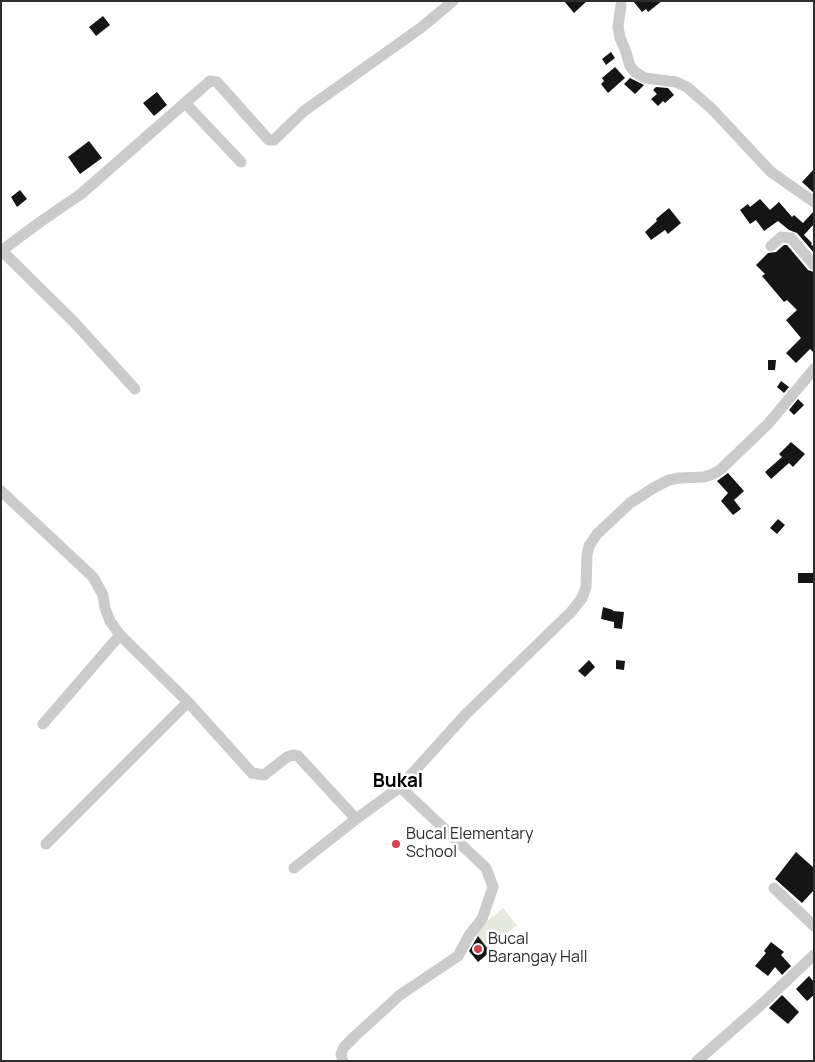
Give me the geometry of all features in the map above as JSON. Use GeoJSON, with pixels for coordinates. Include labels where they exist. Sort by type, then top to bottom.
{"type":"FeatureCollection","features":[{"type":"Feature","properties":{"kind":"street"},"geometry":{"type":"LineString","coordinates":[[135,389],[74,322],[2,251],[81,194],[210,81],[214,80],[269,140],[274,140],[304,110],[422,27],[453,1]]}},
{"type":"Feature","properties":{"kind":"street"},"geometry":{"type":"LineString","coordinates":[[621,5],[618,27],[630,66],[645,78],[676,82],[687,87],[712,109],[771,172],[814,202]]}},
{"type":"Feature","properties":{"kind":"street"},"geometry":{"type":"LineString","coordinates":[[185,103],[241,162]]}},
{"type":"Feature","properties":{"kind":"street"},"geometry":{"type":"LineString","coordinates":[[771,246],[781,237],[791,238],[814,265]]}},
{"type":"Feature","properties":{"kind":"street"},"geometry":{"type":"LineString","coordinates":[[294,868],[400,786],[466,714],[571,612],[582,598],[586,587],[587,555],[589,546],[597,534],[630,503],[662,484],[679,478],[704,477],[720,470],[768,424],[814,369]]}},
{"type":"Feature","properties":{"kind":"street"},"geometry":{"type":"LineString","coordinates":[[1,491],[93,577],[103,595],[110,621],[120,635],[188,702],[252,773],[264,775],[287,757],[298,756],[356,819]]}},
{"type":"Feature","properties":{"kind":"street"},"geometry":{"type":"LineString","coordinates":[[43,724],[120,635]]}},
{"type":"Feature","properties":{"kind":"street"},"geometry":{"type":"LineString","coordinates":[[46,844],[188,702]]}},
{"type":"Feature","properties":{"kind":"street"},"geometry":{"type":"LineString","coordinates":[[343,1061],[341,1054],[344,1047],[400,995],[458,956],[470,934],[482,919],[493,887],[486,868],[400,786]]}},
{"type":"Feature","properties":{"kind":"street"},"geometry":{"type":"LineString","coordinates":[[774,888],[814,926]]}},
{"type":"Feature","properties":{"kind":"street"},"geometry":{"type":"LineString","coordinates":[[697,1061],[814,955]]}},
{"type":"Feature","properties":{"kind":"shaded area"},"geometry":{"type":"Polygon","coordinates":[[[503,908],[517,925],[487,950],[473,933],[503,908]]]}},
{"type":"Feature","properties":{"kind":"building"},"geometry":{"type":"Polygon","coordinates":[[[564,1],[587,1],[574,13],[564,1]]]}},
{"type":"Feature","properties":{"kind":"building"},"geometry":{"type":"Polygon","coordinates":[[[633,1],[662,1],[648,12],[646,9],[642,12],[633,1]]]}},
{"type":"Feature","properties":{"kind":"building"},"geometry":{"type":"Polygon","coordinates":[[[103,16],[110,25],[96,36],[89,27],[103,16]]]}},
{"type":"Feature","properties":{"kind":"building"},"geometry":{"type":"Polygon","coordinates":[[[611,52],[615,58],[606,65],[602,59],[611,52]]]}},
{"type":"Feature","properties":{"kind":"building"},"geometry":{"type":"Polygon","coordinates":[[[615,67],[625,78],[608,93],[601,84],[604,81],[602,78],[615,67]]]}},
{"type":"Feature","properties":{"kind":"building"},"geometry":{"type":"Polygon","coordinates":[[[630,78],[644,85],[635,94],[624,84],[630,78]]]}},
{"type":"Feature","properties":{"kind":"building"},"geometry":{"type":"Polygon","coordinates":[[[656,87],[668,88],[674,95],[658,106],[651,99],[657,94],[653,90],[656,87]]]}},
{"type":"Feature","properties":{"kind":"building"},"geometry":{"type":"Polygon","coordinates":[[[157,92],[167,105],[154,116],[143,103],[157,92]]]}},
{"type":"Feature","properties":{"kind":"building"},"geometry":{"type":"Polygon","coordinates":[[[89,141],[102,158],[80,174],[68,157],[89,141]]]}},
{"type":"Feature","properties":{"kind":"building"},"geometry":{"type":"Polygon","coordinates":[[[814,169],[814,193],[802,182],[814,169]]]}},
{"type":"Feature","properties":{"kind":"building"},"geometry":{"type":"Polygon","coordinates":[[[20,190],[27,199],[17,207],[11,197],[20,190]]]}},
{"type":"Feature","properties":{"kind":"building"},"geometry":{"type":"Polygon","coordinates":[[[760,199],[770,210],[779,202],[792,217],[794,215],[803,223],[814,211],[814,224],[804,235],[812,243],[814,253],[797,233],[789,230],[778,221],[764,231],[756,220],[750,224],[740,210],[748,204],[750,207],[760,199]]]}},
{"type":"Feature","properties":{"kind":"building"},"geometry":{"type":"Polygon","coordinates":[[[669,208],[681,223],[668,234],[665,230],[651,240],[645,232],[669,208]]]}},
{"type":"Feature","properties":{"kind":"building"},"geometry":{"type":"Polygon","coordinates":[[[784,245],[787,245],[808,270],[814,272],[814,353],[810,349],[796,363],[786,353],[801,338],[786,320],[797,310],[787,300],[784,302],[762,276],[765,274],[756,265],[768,253],[776,252],[784,245]]]}},
{"type":"Feature","properties":{"kind":"building"},"geometry":{"type":"Polygon","coordinates":[[[768,360],[776,360],[775,370],[768,370],[768,360]]]}},
{"type":"Feature","properties":{"kind":"building"},"geometry":{"type":"Polygon","coordinates":[[[781,381],[789,387],[784,393],[777,387],[781,381]]]}},
{"type":"Feature","properties":{"kind":"building"},"geometry":{"type":"Polygon","coordinates":[[[798,399],[804,405],[794,415],[789,410],[798,399]]]}},
{"type":"Feature","properties":{"kind":"building"},"geometry":{"type":"Polygon","coordinates":[[[791,442],[805,454],[793,467],[789,463],[771,479],[765,472],[782,457],[779,454],[791,442]]]}},
{"type":"Feature","properties":{"kind":"building"},"geometry":{"type":"Polygon","coordinates":[[[728,473],[744,491],[734,500],[741,509],[733,515],[721,501],[728,493],[717,481],[728,473]]]}},
{"type":"Feature","properties":{"kind":"building"},"geometry":{"type":"Polygon","coordinates":[[[778,519],[785,525],[777,534],[770,528],[778,519]]]}},
{"type":"Feature","properties":{"kind":"building"},"geometry":{"type":"Polygon","coordinates":[[[798,573],[814,573],[814,583],[798,583],[798,573]]]}},
{"type":"Feature","properties":{"kind":"building"},"geometry":{"type":"Polygon","coordinates":[[[603,607],[613,611],[624,612],[622,629],[614,628],[614,622],[601,619],[603,607]]]}},
{"type":"Feature","properties":{"kind":"building"},"geometry":{"type":"Polygon","coordinates":[[[589,660],[595,667],[585,677],[578,671],[589,660]]]}},
{"type":"Feature","properties":{"kind":"building"},"geometry":{"type":"Polygon","coordinates":[[[616,660],[625,661],[624,670],[616,669],[616,660]]]}},
{"type":"Feature","properties":{"kind":"building"},"geometry":{"type":"Polygon","coordinates":[[[796,852],[814,868],[814,890],[802,903],[775,879],[796,852]]]}},
{"type":"Feature","properties":{"kind":"building","name":"Bucal Barangay Hall"},"geometry":{"type":"Polygon","coordinates":[[[478,936],[490,952],[478,962],[469,951],[478,936]]]}},
{"type":"Feature","properties":{"kind":"building"},"geometry":{"type":"Polygon","coordinates":[[[771,942],[784,952],[781,955],[791,966],[782,975],[775,967],[768,976],[755,966],[766,953],[764,951],[771,942]]]}},
{"type":"Feature","properties":{"kind":"building"},"geometry":{"type":"Polygon","coordinates":[[[809,976],[814,982],[814,995],[807,1001],[796,989],[809,976]]]}},
{"type":"Feature","properties":{"kind":"building"},"geometry":{"type":"Polygon","coordinates":[[[782,995],[799,1012],[788,1024],[769,1008],[782,995]]]}},
{"type":"Feature","properties":{"kind":"place","name":"Bucal Elementary School"},"geometry":{"type":"Point","coordinates":[396,844]}},
{"type":"Feature","properties":{"kind":"place","name":"Bucal Barangay Hall"},"geometry":{"type":"Point","coordinates":[478,949]}},
{"type":"Feature","properties":{"kind":"district","name":"Bukal"},"geometry":{"type":"Point","coordinates":[398,782]}}]}
